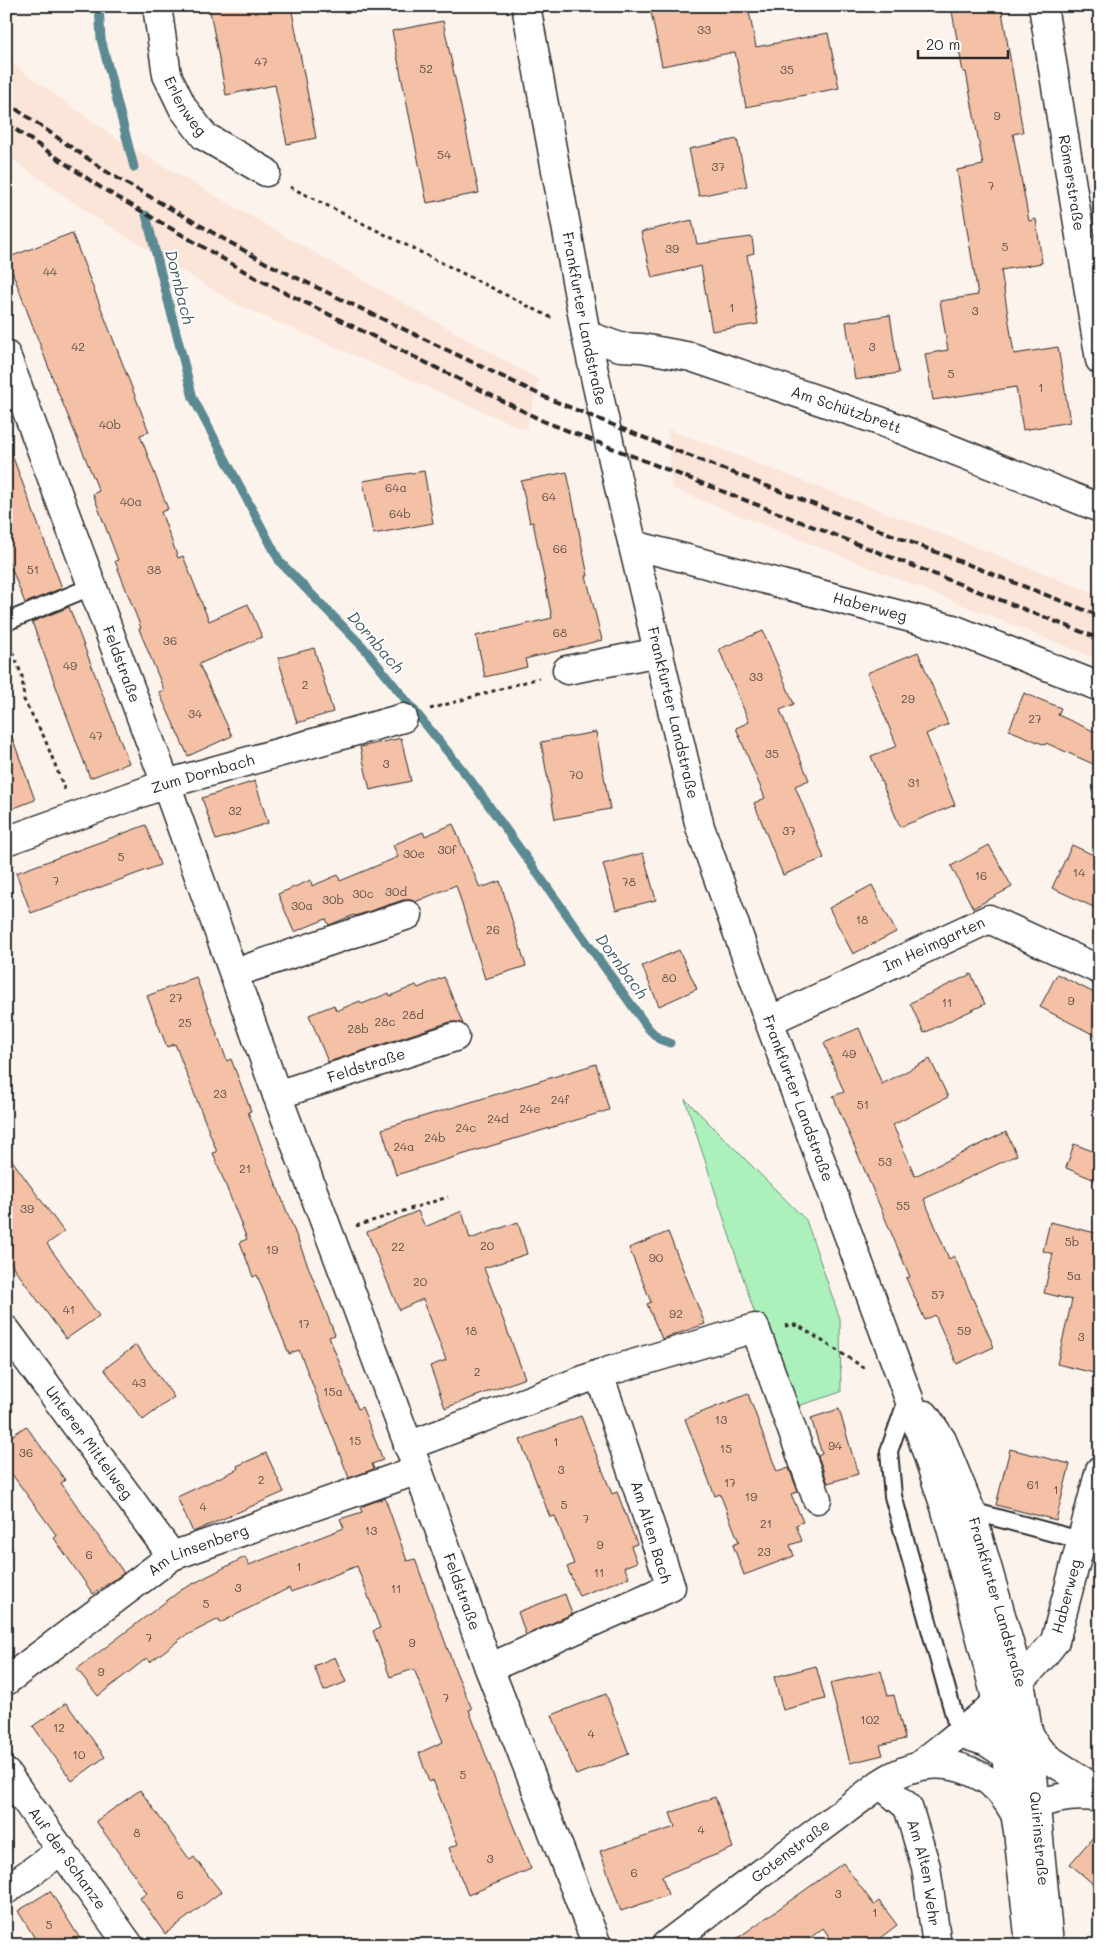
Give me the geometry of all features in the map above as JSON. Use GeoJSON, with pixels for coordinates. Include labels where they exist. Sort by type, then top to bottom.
{"type":"FeatureCollection","features":[{"type":"Feature","properties":{"kind":"street","name":"Erlenweg"},"geometry":{"type":"LineString","coordinates":[[157,6],[167,75],[183,108],[204,136],[266,172]]}},
{"type":"Feature","properties":{"kind":"street","name":"Frankfurter Landstraße"},"geometry":{"type":"LineString","coordinates":[[526,6],[586,335],[618,483],[700,827],[769,1021],[908,1396],[970,1596],[997,1702],[1005,1754]]}},
{"type":"Feature","properties":{"kind":"street","name":"Römerstraße"},"geometry":{"type":"LineString","coordinates":[[1043,6],[1100,360]]}},
{"type":"Feature","properties":{"kind":"street","name":"Am Schützbrett"},"geometry":{"type":"LineString","coordinates":[[586,335],[620,347],[642,348],[701,360],[880,422],[1100,508]]}},
{"type":"Feature","properties":{"kind":"street","name":"Feldstraße"},"geometry":{"type":"LineString","coordinates":[[6,354],[166,784],[277,1095],[413,1458],[489,1668],[597,1945]]}},
{"type":"Feature","properties":{"kind":"street","name":"Haberweg"},"geometry":{"type":"LineString","coordinates":[[634,545],[953,629],[1100,687]]}},
{"type":"Feature","properties":{"kind":"street"},"geometry":{"type":"LineString","coordinates":[[567,670],[659,652]]}},
{"type":"Feature","properties":{"kind":"street","name":"Zum Dornbach"},"geometry":{"type":"LineString","coordinates":[[6,841],[166,784],[403,718]]}},
{"type":"Feature","properties":{"kind":"street"},"geometry":{"type":"LineString","coordinates":[[234,973],[408,915]]}},
{"type":"Feature","properties":{"kind":"street","name":"Im Heimgarten"},"geometry":{"type":"LineString","coordinates":[[769,1021],[989,918],[1100,970]]}},
{"type":"Feature","properties":{"kind":"street","name":"Feldstraße"},"geometry":{"type":"LineString","coordinates":[[277,1095],[456,1037]]}},
{"type":"Feature","properties":{"kind":"street"},"geometry":{"type":"LineString","coordinates":[[413,1458],[599,1374],[754,1328],[817,1499]]}},
{"type":"Feature","properties":{"kind":"street","name":"Unterer Mittelweg"},"geometry":{"type":"LineString","coordinates":[[6,1330],[172,1556]]}},
{"type":"Feature","properties":{"kind":"street","name":"Am Alten Bach"},"geometry":{"type":"LineString","coordinates":[[489,1668],[671,1587],[599,1374]]}},
{"type":"Feature","properties":{"kind":"street","name":"Frankfurter Landstraße"},"geometry":{"type":"LineString","coordinates":[[908,1396],[931,1421],[942,1440],[971,1511],[1020,1681],[1028,1732],[1038,1749],[1049,1759],[1100,1792]]}},
{"type":"Feature","properties":{"kind":"street","name":"Am Linsenberg"},"geometry":{"type":"LineString","coordinates":[[6,1681],[172,1556],[413,1458]]}},
{"type":"Feature","properties":{"kind":"street","name":"Haberweg"},"geometry":{"type":"LineString","coordinates":[[997,1702],[1020,1681],[1055,1641],[1080,1540],[1100,1470]]}},
{"type":"Feature","properties":{"kind":"street","name":"Gotenstraße"},"geometry":{"type":"LineString","coordinates":[[666,1945],[880,1784],[892,1776],[920,1765],[997,1702]]}},
{"type":"Feature","properties":{"kind":"street","name":"Quirinstraße"},"geometry":{"type":"LineString","coordinates":[[1028,1732],[1030,1945]]}},
{"type":"Feature","properties":{"kind":"street"},"geometry":{"type":"LineString","coordinates":[[959,1733],[987,1742],[1005,1754]]}},
{"type":"Feature","properties":{"kind":"street","name":"Quirinstraße"},"geometry":{"type":"LineString","coordinates":[[1005,1754],[1030,1813],[1049,1945]]}},
{"type":"Feature","properties":{"kind":"street","name":"Gotenstraße"},"geometry":{"type":"LineString","coordinates":[[920,1765],[944,1764],[970,1771],[992,1784],[1005,1797],[1030,1813]]}},
{"type":"Feature","properties":{"kind":"street","name":"Auf der Schanze"},"geometry":{"type":"LineString","coordinates":[[6,1773],[129,1945]]}},
{"type":"Feature","properties":{"kind":"street","name":"Am Alten Wehr"},"geometry":{"type":"LineString","coordinates":[[880,1784],[908,1807],[926,1867],[937,1945]]}},
{"type":"Feature","properties":{"kind":"street"},"geometry":{"type":"LineString","coordinates":[[1030,1813],[1049,1799],[1082,1795],[1100,1798]]}},
{"type":"Feature","properties":{"kind":"street"},"geometry":{"type":"LineString","coordinates":[[6,1890],[62,1850]]}},
{"type":"Feature","properties":{"kind":"lane"},"geometry":{"type":"LineString","coordinates":[[6,622],[93,586]]}},
{"type":"Feature","properties":{"kind":"lane"},"geometry":{"type":"LineString","coordinates":[[908,1396],[889,1451],[893,1496],[959,1733]]}},
{"type":"Feature","properties":{"kind":"lane"},"geometry":{"type":"LineString","coordinates":[[971,1511],[1080,1540]]}},
{"type":"Feature","properties":{"kind":"path"},"geometry":{"type":"LineString","coordinates":[[266,172],[273,178],[586,335]]}},
{"type":"Feature","properties":{"kind":"path"},"geometry":{"type":"LineString","coordinates":[[9,644],[22,676],[24,700],[44,737],[75,816]]}},
{"type":"Feature","properties":{"kind":"path"},"geometry":{"type":"LineString","coordinates":[[448,703],[567,670]]}},
{"type":"Feature","properties":{"kind":"path"},"geometry":{"type":"LineString","coordinates":[[330,1235],[448,1197]]}},
{"type":"Feature","properties":{"kind":"path"},"geometry":{"type":"LineString","coordinates":[[754,1328],[795,1325],[868,1370]]}},
{"type":"Feature","properties":{"kind":"shaded area"},"geometry":{"type":"Polygon","coordinates":[[[6,60],[122,142],[539,380],[526,430],[238,305],[90,214],[6,155],[6,60]]]}},
{"type":"Feature","properties":{"kind":"shaded area"},"geometry":{"type":"Polygon","coordinates":[[[668,429],[1100,595],[1100,660],[672,488],[668,429]]]}},
{"type":"Feature","properties":{"kind":"green space"},"geometry":{"type":"Polygon","coordinates":[[[685,1099],[806,1220],[840,1319],[841,1392],[786,1410],[685,1099]]]}},
{"type":"Feature","properties":{"kind":"building"},"geometry":{"type":"Polygon","coordinates":[[[209,6],[291,6],[316,138],[287,144],[275,85],[226,95],[209,6]]]}},
{"type":"Feature","properties":{"kind":"building"},"geometry":{"type":"Polygon","coordinates":[[[679,6],[748,6],[756,47],[828,33],[839,88],[746,107],[735,52],[662,66],[651,12],[679,6]]]}},
{"type":"Feature","properties":{"kind":"building"},"geometry":{"type":"Polygon","coordinates":[[[951,6],[1001,6],[1023,132],[1013,134],[1029,221],[1036,219],[1042,263],[1001,270],[1014,354],[1058,347],[1070,422],[1023,430],[1016,387],[933,400],[925,354],[948,350],[940,301],[978,295],[957,170],[983,165],[966,72],[963,72],[951,6]]]}},
{"type":"Feature","properties":{"kind":"building"},"geometry":{"type":"Polygon","coordinates":[[[443,21],[479,193],[427,203],[392,31],[443,21]]]}},
{"type":"Feature","properties":{"kind":"building"},"geometry":{"type":"Polygon","coordinates":[[[737,139],[747,186],[699,196],[689,149],[737,139]]]}},
{"type":"Feature","properties":{"kind":"building"},"geometry":{"type":"Polygon","coordinates":[[[692,220],[697,244],[752,237],[754,253],[747,255],[758,324],[712,331],[701,266],[652,278],[641,232],[692,220]]]}},
{"type":"Feature","properties":{"kind":"building"},"geometry":{"type":"Polygon","coordinates":[[[72,233],[149,432],[140,435],[168,509],[161,512],[178,558],[183,556],[209,621],[248,604],[262,637],[199,664],[232,736],[188,756],[159,692],[164,690],[139,629],[141,628],[115,561],[118,560],[93,494],[99,491],[56,387],[7,258],[72,233]]]}},
{"type":"Feature","properties":{"kind":"building"},"geometry":{"type":"Polygon","coordinates":[[[890,315],[899,373],[855,380],[846,322],[890,315]]]}},
{"type":"Feature","properties":{"kind":"building"},"geometry":{"type":"Polygon","coordinates":[[[9,447],[62,588],[25,603],[6,554],[6,448],[9,447]]]}},
{"type":"Feature","properties":{"kind":"building"},"geometry":{"type":"Polygon","coordinates":[[[424,471],[433,523],[373,534],[363,481],[424,471]]]}},
{"type":"Feature","properties":{"kind":"building"},"geometry":{"type":"Polygon","coordinates":[[[567,472],[588,576],[586,576],[602,640],[525,659],[527,667],[485,677],[476,636],[552,618],[533,522],[530,523],[521,481],[567,472]]]}},
{"type":"Feature","properties":{"kind":"building"},"geometry":{"type":"Polygon","coordinates":[[[69,607],[129,763],[90,778],[32,622],[69,607]]]}},
{"type":"Feature","properties":{"kind":"building"},"geometry":{"type":"Polygon","coordinates":[[[763,631],[794,704],[780,710],[809,780],[795,786],[824,858],[783,875],[754,803],[765,798],[736,728],[749,722],[719,649],[763,631]]]}},
{"type":"Feature","properties":{"kind":"building"},"geometry":{"type":"Polygon","coordinates":[[[314,648],[333,712],[297,723],[278,658],[314,648]]]}},
{"type":"Feature","properties":{"kind":"building"},"geometry":{"type":"Polygon","coordinates":[[[918,652],[948,724],[926,734],[955,805],[900,827],[871,756],[897,746],[867,673],[918,652]]]}},
{"type":"Feature","properties":{"kind":"building"},"geometry":{"type":"Polygon","coordinates":[[[1024,693],[1061,708],[1058,715],[1100,734],[1100,767],[1046,743],[1045,745],[1009,730],[1024,693]]]}},
{"type":"Feature","properties":{"kind":"building"},"geometry":{"type":"Polygon","coordinates":[[[9,729],[35,800],[6,811],[6,730],[9,729]]]}},
{"type":"Feature","properties":{"kind":"building"},"geometry":{"type":"Polygon","coordinates":[[[596,732],[610,809],[555,819],[541,742],[596,732]]]}},
{"type":"Feature","properties":{"kind":"building"},"geometry":{"type":"Polygon","coordinates":[[[401,738],[411,781],[370,790],[360,747],[401,738]]]}},
{"type":"Feature","properties":{"kind":"building"},"geometry":{"type":"Polygon","coordinates":[[[255,781],[268,823],[216,840],[202,798],[255,781]]]}},
{"type":"Feature","properties":{"kind":"building"},"geometry":{"type":"Polygon","coordinates":[[[453,824],[480,888],[500,881],[526,966],[485,979],[456,885],[415,902],[403,900],[329,925],[326,919],[294,932],[278,894],[311,880],[312,886],[338,875],[340,881],[398,857],[393,845],[423,832],[425,836],[453,824]]]}},
{"type":"Feature","properties":{"kind":"building"},"geometry":{"type":"Polygon","coordinates":[[[146,825],[160,865],[31,913],[16,873],[146,825]]]}},
{"type":"Feature","properties":{"kind":"building"},"geometry":{"type":"Polygon","coordinates":[[[989,845],[1012,887],[973,908],[951,866],[989,845]]]}},
{"type":"Feature","properties":{"kind":"building"},"geometry":{"type":"Polygon","coordinates":[[[1072,845],[1100,858],[1100,910],[1052,888],[1072,845]]]}},
{"type":"Feature","properties":{"kind":"building"},"geometry":{"type":"Polygon","coordinates":[[[643,853],[656,900],[616,910],[603,864],[643,853]]]}},
{"type":"Feature","properties":{"kind":"building"},"geometry":{"type":"Polygon","coordinates":[[[872,885],[896,932],[853,954],[829,908],[872,885]]]}},
{"type":"Feature","properties":{"kind":"building"},"geometry":{"type":"Polygon","coordinates":[[[679,950],[697,989],[659,1006],[642,966],[679,950]]]}},
{"type":"Feature","properties":{"kind":"building"},"geometry":{"type":"Polygon","coordinates":[[[971,974],[985,1004],[924,1033],[910,1003],[971,974]]]}},
{"type":"Feature","properties":{"kind":"building"},"geometry":{"type":"Polygon","coordinates":[[[1057,974],[1100,996],[1100,1038],[1040,1007],[1057,974]]]}},
{"type":"Feature","properties":{"kind":"building"},"geometry":{"type":"Polygon","coordinates":[[[196,977],[227,1061],[231,1059],[251,1111],[248,1112],[335,1335],[329,1337],[358,1409],[362,1407],[383,1460],[372,1464],[374,1469],[349,1478],[299,1350],[289,1354],[257,1275],[253,1277],[240,1242],[247,1239],[213,1153],[217,1152],[175,1044],[167,1047],[147,996],[196,977]]]}},
{"type":"Feature","properties":{"kind":"building"},"geometry":{"type":"Polygon","coordinates":[[[444,977],[463,1024],[450,1022],[328,1062],[309,1015],[334,1005],[336,1011],[360,1001],[362,1004],[389,993],[390,996],[416,985],[418,988],[444,977]]]}},
{"type":"Feature","properties":{"kind":"building"},"geometry":{"type":"Polygon","coordinates":[[[859,1028],[882,1084],[930,1059],[948,1097],[893,1125],[915,1176],[1006,1132],[1017,1155],[924,1199],[949,1259],[954,1256],[994,1347],[957,1364],[935,1315],[925,1320],[906,1278],[910,1277],[833,1096],[844,1092],[824,1043],[859,1028]]]}},
{"type":"Feature","properties":{"kind":"building"},"geometry":{"type":"Polygon","coordinates":[[[596,1064],[609,1110],[396,1175],[382,1129],[596,1064]]]}},
{"type":"Feature","properties":{"kind":"building"},"geometry":{"type":"Polygon","coordinates":[[[1074,1144],[1100,1154],[1100,1182],[1066,1168],[1074,1144]]]}},
{"type":"Feature","properties":{"kind":"building"},"geometry":{"type":"Polygon","coordinates":[[[6,1152],[64,1232],[47,1244],[99,1316],[66,1339],[6,1257],[6,1152]]]}},
{"type":"Feature","properties":{"kind":"building"},"geometry":{"type":"Polygon","coordinates":[[[418,1211],[425,1227],[462,1211],[470,1239],[518,1222],[527,1254],[484,1268],[525,1378],[445,1408],[430,1366],[446,1360],[423,1299],[399,1310],[367,1232],[418,1211]]]}},
{"type":"Feature","properties":{"kind":"building"},"geometry":{"type":"Polygon","coordinates":[[[1050,1222],[1100,1234],[1100,1349],[1094,1373],[1057,1364],[1072,1300],[1044,1293],[1053,1254],[1043,1251],[1050,1222]]]}},
{"type":"Feature","properties":{"kind":"building"},"geometry":{"type":"Polygon","coordinates":[[[668,1232],[705,1324],[662,1339],[647,1304],[651,1302],[629,1248],[668,1232]]]}},
{"type":"Feature","properties":{"kind":"building"},"geometry":{"type":"Polygon","coordinates":[[[136,1345],[174,1397],[143,1420],[104,1369],[136,1345]]]}},
{"type":"Feature","properties":{"kind":"building"},"geometry":{"type":"Polygon","coordinates":[[[748,1394],[777,1472],[789,1468],[798,1492],[791,1494],[803,1522],[796,1525],[802,1541],[790,1545],[794,1556],[744,1575],[733,1545],[739,1542],[720,1494],[715,1496],[685,1419],[748,1394]]]}},
{"type":"Feature","properties":{"kind":"building"},"geometry":{"type":"Polygon","coordinates":[[[839,1409],[858,1474],[828,1483],[818,1456],[822,1454],[811,1418],[839,1409]]]}},
{"type":"Feature","properties":{"kind":"building"},"geometry":{"type":"Polygon","coordinates":[[[581,1416],[612,1494],[617,1492],[637,1544],[631,1546],[637,1562],[624,1567],[629,1577],[579,1596],[567,1567],[574,1564],[555,1516],[550,1517],[520,1440],[581,1416]]]}},
{"type":"Feature","properties":{"kind":"building"},"geometry":{"type":"Polygon","coordinates":[[[26,1426],[65,1480],[61,1483],[124,1573],[93,1594],[54,1538],[57,1536],[6,1466],[6,1440],[26,1426]]]}},
{"type":"Feature","properties":{"kind":"building"},"geometry":{"type":"Polygon","coordinates":[[[1010,1449],[1070,1464],[1056,1520],[996,1505],[1010,1449]]]}},
{"type":"Feature","properties":{"kind":"building"},"geometry":{"type":"Polygon","coordinates":[[[266,1453],[284,1492],[193,1532],[177,1497],[238,1469],[237,1466],[266,1453]]]}},
{"type":"Feature","properties":{"kind":"building"},"geometry":{"type":"Polygon","coordinates":[[[385,1498],[407,1561],[415,1559],[456,1672],[472,1709],[469,1710],[501,1796],[531,1869],[468,1895],[449,1848],[458,1844],[433,1780],[429,1782],[419,1753],[443,1742],[414,1669],[390,1677],[373,1631],[380,1628],[357,1566],[291,1592],[289,1588],[220,1623],[219,1619],[183,1637],[150,1662],[147,1658],[98,1696],[77,1669],[181,1590],[245,1557],[249,1565],[344,1528],[340,1519],[362,1512],[360,1507],[385,1498]]]}},
{"type":"Feature","properties":{"kind":"building"},"geometry":{"type":"Polygon","coordinates":[[[565,1594],[572,1614],[526,1635],[518,1612],[565,1594]]]}},
{"type":"Feature","properties":{"kind":"building"},"geometry":{"type":"Polygon","coordinates":[[[335,1657],[346,1682],[324,1691],[314,1666],[335,1657]]]}},
{"type":"Feature","properties":{"kind":"building"},"geometry":{"type":"Polygon","coordinates":[[[816,1666],[825,1699],[783,1710],[774,1677],[816,1666]]]}},
{"type":"Feature","properties":{"kind":"building"},"geometry":{"type":"Polygon","coordinates":[[[881,1671],[888,1696],[894,1695],[905,1739],[880,1745],[883,1755],[850,1763],[830,1683],[881,1671]]]}},
{"type":"Feature","properties":{"kind":"building"},"geometry":{"type":"Polygon","coordinates":[[[606,1694],[629,1754],[576,1775],[552,1715],[606,1694]]]}},
{"type":"Feature","properties":{"kind":"building"},"geometry":{"type":"Polygon","coordinates":[[[66,1703],[105,1757],[72,1781],[33,1726],[66,1703]]]}},
{"type":"Feature","properties":{"kind":"building"},"geometry":{"type":"Polygon","coordinates":[[[140,1790],[190,1860],[194,1857],[221,1892],[165,1934],[140,1898],[147,1893],[96,1821],[140,1790]]]}},
{"type":"Feature","properties":{"kind":"building"},"geometry":{"type":"Polygon","coordinates":[[[715,1797],[733,1848],[662,1876],[668,1895],[621,1911],[600,1851],[675,1827],[670,1813],[715,1797]]]}},
{"type":"Feature","properties":{"kind":"building"},"geometry":{"type":"Polygon","coordinates":[[[1100,1829],[1100,1890],[1070,1864],[1100,1829]]]}},
{"type":"Feature","properties":{"kind":"building"},"geometry":{"type":"Polygon","coordinates":[[[843,1863],[874,1905],[879,1901],[897,1925],[871,1945],[835,1945],[823,1928],[801,1945],[728,1945],[843,1863]]]}},
{"type":"Feature","properties":{"kind":"building"},"geometry":{"type":"Polygon","coordinates":[[[50,1891],[84,1945],[39,1945],[18,1911],[50,1891]]]}},
{"type":"Feature","properties":{"kind":"waterway","name":"Dornbach"},"geometry":{"type":"LineString","coordinates":[[99,6],[101,39],[134,167]]}},
{"type":"Feature","properties":{"kind":"waterway","name":"Dornbach"},"geometry":{"type":"LineString","coordinates":[[146,215],[193,398],[280,562],[364,648],[472,782],[648,1028],[659,1039],[670,1043]]}},
{"type":"Feature","properties":{"kind":"railway"},"geometry":{"type":"LineString","coordinates":[[6,102],[110,174],[266,263],[547,398],[672,449],[1100,616]]}},
{"type":"Feature","properties":{"kind":"railway"},"geometry":{"type":"LineString","coordinates":[[6,123],[100,187],[256,278],[543,421],[1100,639]]}}]}
